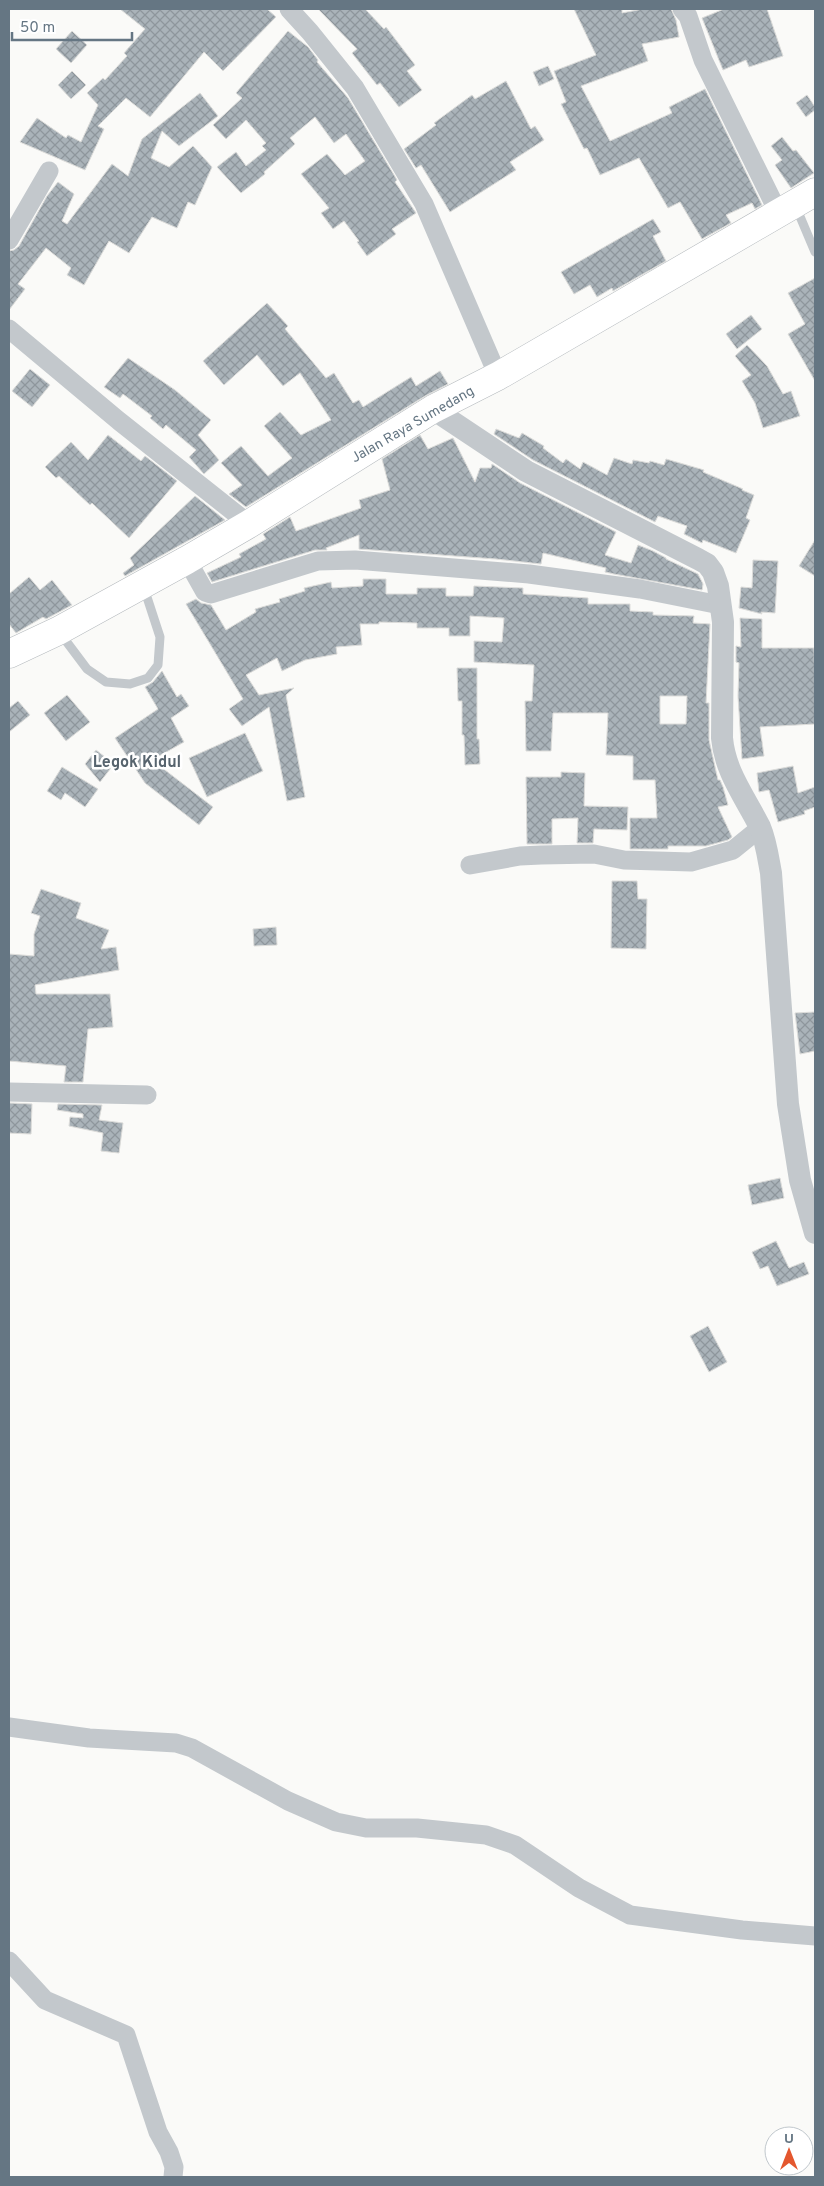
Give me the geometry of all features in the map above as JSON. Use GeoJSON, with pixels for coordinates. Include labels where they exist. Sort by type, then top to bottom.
{"type":"FeatureCollection","features":[{"type":"Feature","properties":{"kind":"highway","name":"Jalan Raya Sumedang"},"geometry":{"type":"LineString","coordinates":[[9,654],[58,631],[187,560],[249,524],[434,409],[498,376],[797,203]]}},
{"type":"Feature","properties":{"kind":"street"},"geometry":{"type":"LineString","coordinates":[[288,9],[310,32],[355,88],[424,204],[498,376]]}},
{"type":"Feature","properties":{"kind":"street"},"geometry":{"type":"LineString","coordinates":[[682,9],[688,16],[703,60],[797,203]]}},
{"type":"Feature","properties":{"kind":"street"},"geometry":{"type":"LineString","coordinates":[[9,240],[49,171]]}},
{"type":"Feature","properties":{"kind":"street"},"geometry":{"type":"LineString","coordinates":[[9,329],[119,421],[249,524]]}},
{"type":"Feature","properties":{"kind":"street"},"geometry":{"type":"LineString","coordinates":[[434,409],[526,470],[707,564],[714,572],[723,622],[723,754],[733,780],[760,828],[767,847],[771,873],[788,1104],[800,1180],[815,1234]]}},
{"type":"Feature","properties":{"kind":"street"},"geometry":{"type":"LineString","coordinates":[[187,560],[205,592],[211,594],[318,561],[355,560],[529,574],[640,589],[720,605]]}},
{"type":"Feature","properties":{"kind":"street"},"geometry":{"type":"LineString","coordinates":[[470,865],[520,856],[594,854],[624,860],[691,862],[733,850],[760,828]]}},
{"type":"Feature","properties":{"kind":"street"},"geometry":{"type":"LineString","coordinates":[[9,1092],[147,1095]]}},
{"type":"Feature","properties":{"kind":"street"},"geometry":{"type":"LineString","coordinates":[[9,1727],[89,1738],[176,1743],[192,1748],[288,1801],[336,1822],[366,1828],[417,1828],[486,1835],[514,1845],[579,1888],[630,1915],[742,1930],[815,1936]]}},
{"type":"Feature","properties":{"kind":"street"},"geometry":{"type":"LineString","coordinates":[[9,1961],[45,2000],[126,2035],[158,2132],[169,2152],[174,2167],[173,2177]]}},
{"type":"Feature","properties":{"kind":"lane"},"geometry":{"type":"LineString","coordinates":[[797,203],[815,252]]}},
{"type":"Feature","properties":{"kind":"lane"},"geometry":{"type":"LineString","coordinates":[[58,631],[87,669],[106,682],[130,684],[148,678],[158,665],[160,637],[143,585]]}},
{"type":"Feature","properties":{"kind":"building"},"geometry":{"type":"Polygon","coordinates":[[[120,9],[267,9],[276,17],[223,71],[204,52],[150,117],[126,98],[98,126],[104,129],[85,170],[20,142],[37,118],[66,138],[68,135],[81,142],[98,105],[87,93],[103,78],[105,80],[127,56],[124,53],[145,29],[120,9]]]}},
{"type":"Feature","properties":{"kind":"building"},"geometry":{"type":"Polygon","coordinates":[[[318,9],[365,9],[384,29],[386,27],[415,65],[407,71],[422,90],[399,107],[380,83],[377,85],[352,53],[357,49],[318,9]]]}},
{"type":"Feature","properties":{"kind":"building"},"geometry":{"type":"Polygon","coordinates":[[[574,9],[622,9],[622,13],[643,9],[671,9],[676,20],[679,37],[642,44],[648,61],[581,86],[610,141],[672,113],[669,107],[705,89],[762,205],[755,209],[752,203],[726,215],[731,223],[702,239],[680,202],[668,208],[639,158],[600,175],[587,148],[584,149],[561,104],[566,102],[554,71],[596,55],[574,9]]]}},
{"type":"Feature","properties":{"kind":"building"},"geometry":{"type":"Polygon","coordinates":[[[724,9],[767,9],[783,56],[749,67],[746,60],[723,70],[702,18],[724,9]]]}},
{"type":"Feature","properties":{"kind":"building"},"geometry":{"type":"Polygon","coordinates":[[[72,31],[87,45],[71,63],[56,49],[72,31]]]}},
{"type":"Feature","properties":{"kind":"building"},"geometry":{"type":"Polygon","coordinates":[[[288,31],[308,47],[318,60],[317,62],[348,98],[397,180],[395,182],[416,213],[392,229],[396,234],[367,256],[357,242],[359,241],[344,221],[333,229],[321,213],[329,208],[301,174],[327,154],[345,175],[365,161],[346,134],[334,143],[315,117],[290,138],[295,144],[264,172],[265,174],[241,193],[217,167],[236,152],[246,166],[266,150],[262,146],[266,143],[246,120],[226,139],[213,125],[242,98],[236,93],[288,31]]]}},
{"type":"Feature","properties":{"kind":"building"},"geometry":{"type":"Polygon","coordinates":[[[548,66],[554,79],[539,86],[533,72],[548,66]]]}},
{"type":"Feature","properties":{"kind":"building"},"geometry":{"type":"Polygon","coordinates":[[[72,71],[86,85],[71,99],[58,85],[72,71]]]}},
{"type":"Feature","properties":{"kind":"building"},"geometry":{"type":"Polygon","coordinates":[[[506,81],[531,129],[535,126],[544,140],[510,162],[516,170],[450,212],[421,165],[416,168],[404,149],[436,125],[434,123],[472,95],[475,99],[506,81]]]}},
{"type":"Feature","properties":{"kind":"building"},"geometry":{"type":"Polygon","coordinates":[[[200,93],[218,116],[179,146],[162,131],[151,158],[169,167],[193,146],[212,167],[195,205],[188,202],[177,228],[152,217],[129,253],[109,241],[84,285],[67,275],[71,268],[46,248],[18,284],[25,289],[9,310],[9,251],[19,246],[47,196],[58,182],[74,194],[62,221],[67,224],[112,164],[128,176],[142,139],[200,93]]]}},
{"type":"Feature","properties":{"kind":"building"},"geometry":{"type":"Polygon","coordinates":[[[807,95],[815,110],[806,117],[796,103],[807,95]]]}},
{"type":"Feature","properties":{"kind":"building"},"geometry":{"type":"Polygon","coordinates":[[[782,137],[793,151],[796,150],[814,173],[791,188],[775,165],[782,160],[771,146],[782,137]]]}},
{"type":"Feature","properties":{"kind":"building"},"geometry":{"type":"Polygon","coordinates":[[[653,219],[661,232],[653,236],[666,261],[613,291],[612,288],[597,297],[590,285],[574,294],[561,272],[653,219]]]}},
{"type":"Feature","properties":{"kind":"building"},"geometry":{"type":"Polygon","coordinates":[[[815,278],[815,381],[788,334],[805,324],[788,293],[815,278]]]}},
{"type":"Feature","properties":{"kind":"building"},"geometry":{"type":"Polygon","coordinates":[[[267,303],[288,326],[285,329],[326,378],[334,373],[353,403],[359,400],[363,407],[411,377],[416,386],[440,371],[448,384],[425,396],[246,507],[229,494],[242,485],[221,463],[241,446],[268,476],[292,458],[264,426],[280,412],[301,435],[331,420],[300,373],[283,386],[257,355],[224,385],[203,361],[267,303]]]}},
{"type":"Feature","properties":{"kind":"building"},"geometry":{"type":"Polygon","coordinates":[[[751,315],[762,329],[737,349],[726,334],[751,315]]]}},
{"type":"Feature","properties":{"kind":"building"},"geometry":{"type":"Polygon","coordinates":[[[747,345],[767,366],[783,394],[791,391],[800,416],[763,428],[755,403],[742,381],[751,375],[735,356],[747,345]]]}},
{"type":"Feature","properties":{"kind":"building"},"geometry":{"type":"Polygon","coordinates":[[[128,358],[175,390],[211,420],[198,435],[219,460],[204,474],[189,457],[196,450],[166,425],[163,429],[150,418],[152,416],[123,394],[120,398],[104,387],[128,358]]]}},
{"type":"Feature","properties":{"kind":"building"},"geometry":{"type":"Polygon","coordinates":[[[30,369],[50,385],[32,407],[12,391],[30,369]]]}},
{"type":"Feature","properties":{"kind":"building"},"geometry":{"type":"Polygon","coordinates":[[[496,429],[519,438],[522,433],[544,446],[543,448],[563,463],[566,459],[580,469],[583,462],[607,475],[614,458],[632,464],[633,460],[649,463],[650,461],[664,465],[666,459],[704,470],[703,472],[743,489],[754,495],[746,518],[750,520],[736,553],[703,540],[702,543],[684,534],[687,526],[658,516],[655,522],[533,460],[494,434],[496,429]]]}},
{"type":"Feature","properties":{"kind":"building"},"geometry":{"type":"Polygon","coordinates":[[[108,435],[141,461],[145,456],[177,481],[129,538],[92,503],[90,505],[59,476],[56,478],[45,467],[71,442],[88,460],[108,435]]]}},
{"type":"Feature","properties":{"kind":"building"},"geometry":{"type":"Polygon","coordinates":[[[420,435],[428,449],[453,438],[475,482],[480,468],[491,468],[492,464],[520,483],[616,532],[605,555],[631,563],[638,545],[698,574],[703,584],[702,590],[605,572],[606,568],[543,553],[541,564],[359,549],[359,535],[326,548],[327,550],[315,550],[212,582],[207,573],[241,557],[239,554],[266,539],[263,534],[290,517],[296,531],[361,508],[359,500],[390,490],[382,459],[420,435]]]}},
{"type":"Feature","properties":{"kind":"building"},"geometry":{"type":"Polygon","coordinates":[[[195,496],[225,520],[125,576],[123,573],[134,565],[130,558],[195,496]]]}},
{"type":"Feature","properties":{"kind":"building"},"geometry":{"type":"Polygon","coordinates":[[[815,540],[815,576],[799,566],[815,540]]]}},
{"type":"Feature","properties":{"kind":"building"},"geometry":{"type":"Polygon","coordinates":[[[753,560],[778,561],[775,613],[761,612],[762,614],[739,608],[741,587],[752,588],[753,560]]]}},
{"type":"Feature","properties":{"kind":"building"},"geometry":{"type":"Polygon","coordinates":[[[29,577],[40,590],[52,580],[72,605],[46,619],[43,617],[16,633],[9,624],[9,594],[29,577]]]}},
{"type":"Feature","properties":{"kind":"building"},"geometry":{"type":"Polygon","coordinates":[[[363,579],[386,579],[386,594],[417,594],[417,588],[446,588],[446,596],[473,596],[474,586],[523,588],[523,594],[588,598],[588,604],[630,604],[630,611],[653,612],[653,615],[694,616],[693,623],[710,624],[706,703],[709,703],[709,740],[718,780],[720,780],[723,787],[728,805],[718,807],[732,837],[728,840],[706,846],[630,849],[630,818],[657,818],[655,780],[633,780],[633,756],[606,755],[608,713],[553,713],[551,751],[526,751],[525,701],[532,701],[534,665],[474,662],[474,641],[502,642],[504,618],[470,616],[470,636],[449,636],[449,628],[417,628],[417,623],[379,622],[379,624],[360,624],[362,645],[336,647],[337,654],[305,660],[282,671],[277,658],[246,675],[259,695],[294,688],[286,695],[305,797],[287,801],[269,707],[242,726],[229,709],[243,699],[186,604],[196,599],[201,603],[211,605],[226,630],[256,612],[255,609],[280,602],[279,599],[305,591],[304,588],[331,582],[332,588],[363,586],[363,579]],[[660,696],[660,724],[686,724],[687,696],[660,696]]]}},
{"type":"Feature","properties":{"kind":"building"},"geometry":{"type":"Polygon","coordinates":[[[740,618],[762,619],[762,648],[814,648],[815,683],[815,724],[760,727],[764,756],[742,759],[738,696],[739,663],[736,662],[736,646],[741,647],[740,618]]]}},
{"type":"Feature","properties":{"kind":"building"},"geometry":{"type":"Polygon","coordinates":[[[457,668],[477,668],[477,739],[479,739],[480,764],[465,765],[464,735],[462,735],[462,701],[458,701],[457,668]]]}},
{"type":"Feature","properties":{"kind":"building"},"geometry":{"type":"Polygon","coordinates":[[[162,671],[177,697],[181,694],[189,706],[171,718],[184,742],[152,760],[213,807],[199,825],[145,783],[115,738],[158,709],[145,687],[153,682],[162,671]]]}},
{"type":"Feature","properties":{"kind":"building"},"geometry":{"type":"Polygon","coordinates":[[[67,695],[90,722],[66,741],[44,713],[67,695]]]}},
{"type":"Feature","properties":{"kind":"building"},"geometry":{"type":"Polygon","coordinates":[[[18,701],[30,715],[9,732],[9,708],[18,701]]]}},
{"type":"Feature","properties":{"kind":"building"},"geometry":{"type":"Polygon","coordinates":[[[245,733],[263,771],[207,797],[189,758],[245,733]]]}},
{"type":"Feature","properties":{"kind":"building"},"geometry":{"type":"Polygon","coordinates":[[[96,750],[114,764],[100,782],[85,764],[96,750]]]}},
{"type":"Feature","properties":{"kind":"building"},"geometry":{"type":"Polygon","coordinates":[[[793,766],[798,793],[815,787],[815,807],[804,811],[805,814],[778,822],[769,790],[759,792],[757,773],[793,766]]]}},
{"type":"Feature","properties":{"kind":"building"},"geometry":{"type":"Polygon","coordinates":[[[62,767],[98,789],[85,807],[65,793],[61,800],[47,791],[62,767]]]}},
{"type":"Feature","properties":{"kind":"building"},"geometry":{"type":"Polygon","coordinates":[[[561,772],[585,773],[584,806],[628,807],[627,830],[594,829],[593,843],[577,843],[578,818],[552,819],[552,844],[527,844],[526,777],[561,777],[561,772]]]}},
{"type":"Feature","properties":{"kind":"building"},"geometry":{"type":"Polygon","coordinates":[[[612,881],[637,881],[638,899],[647,899],[646,949],[611,948],[612,881]]]}},
{"type":"Feature","properties":{"kind":"building"},"geometry":{"type":"Polygon","coordinates":[[[41,889],[81,903],[76,918],[109,930],[101,949],[116,947],[119,970],[35,985],[36,994],[110,994],[113,1027],[88,1029],[83,1082],[64,1082],[66,1066],[9,1061],[9,954],[34,956],[34,934],[40,916],[31,913],[41,889]]]}},
{"type":"Feature","properties":{"kind":"building"},"geometry":{"type":"Polygon","coordinates":[[[276,927],[277,945],[254,946],[253,929],[276,927]]]}},
{"type":"Feature","properties":{"kind":"building"},"geometry":{"type":"Polygon","coordinates":[[[815,1012],[815,1051],[800,1054],[795,1013],[815,1012]]]}},
{"type":"Feature","properties":{"kind":"building"},"geometry":{"type":"Polygon","coordinates":[[[9,1103],[32,1104],[31,1134],[9,1133],[9,1103]]]}},
{"type":"Feature","properties":{"kind":"building"},"geometry":{"type":"Polygon","coordinates":[[[58,1104],[102,1105],[99,1120],[123,1123],[119,1153],[101,1151],[103,1133],[69,1126],[70,1117],[83,1118],[83,1114],[57,1110],[58,1104]]]}},
{"type":"Feature","properties":{"kind":"building"},"geometry":{"type":"Polygon","coordinates":[[[780,1178],[784,1198],[752,1205],[748,1185],[780,1178]]]}},
{"type":"Feature","properties":{"kind":"building"},"geometry":{"type":"Polygon","coordinates":[[[776,1241],[789,1268],[804,1262],[809,1274],[777,1286],[768,1266],[760,1269],[752,1252],[776,1241]]]}},
{"type":"Feature","properties":{"kind":"building"},"geometry":{"type":"Polygon","coordinates":[[[708,1326],[727,1362],[709,1372],[690,1336],[708,1326]]]}},
{"type":"Feature","properties":{"kind":"district","name":"Legok Kidul"},"geometry":{"type":"Point","coordinates":[137,763]}}]}
